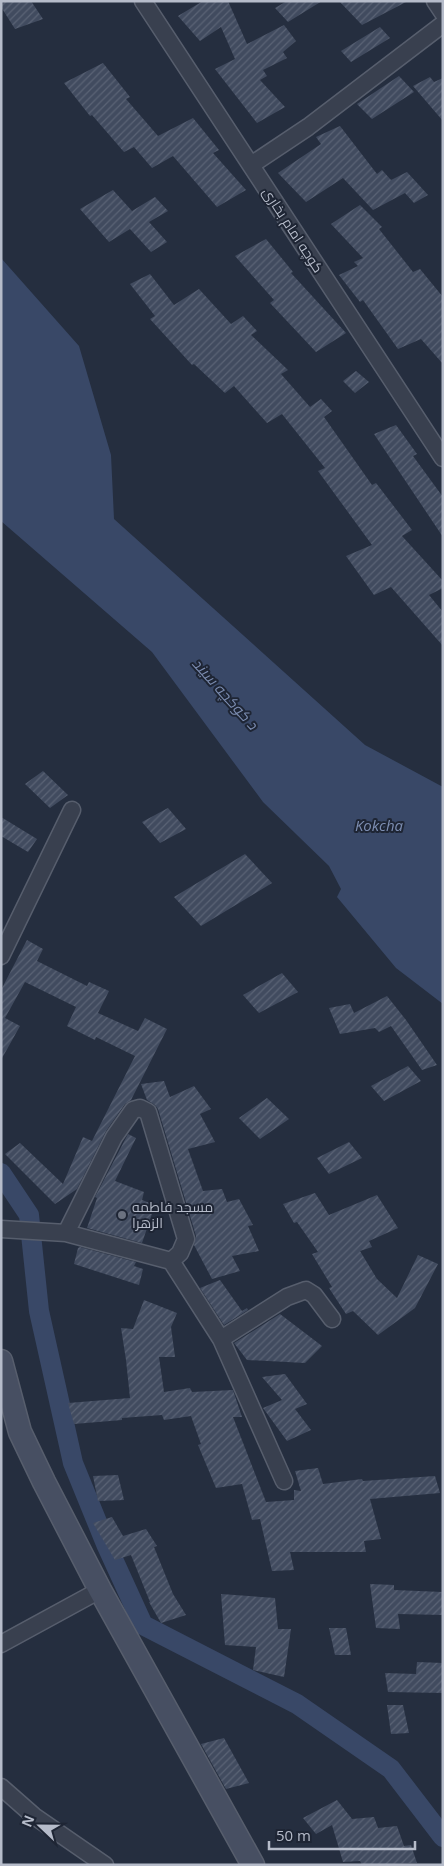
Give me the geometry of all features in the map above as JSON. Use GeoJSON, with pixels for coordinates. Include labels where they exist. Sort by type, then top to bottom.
{"type":"FeatureCollection","features":[{"type":"Feature","properties":{"kind":"street"},"geometry":{"type":"LineString","coordinates":[[435,1],[443,13]]}},
{"type":"Feature","properties":{"kind":"street","name":"کوچه امام بخاری"},"geometry":{"type":"LineString","coordinates":[[152,4],[251,165],[443,458]]}},
{"type":"Feature","properties":{"kind":"street"},"geometry":{"type":"LineString","coordinates":[[251,165],[308,128],[443,24]]}},
{"type":"Feature","properties":{"kind":"street"},"geometry":{"type":"LineString","coordinates":[[1,956],[72,810]]}},
{"type":"Feature","properties":{"kind":"street"},"geometry":{"type":"LineString","coordinates":[[66,1233],[114,1137],[133,1110],[140,1108],[148,1112],[186,1239],[180,1253],[171,1261]]}},
{"type":"Feature","properties":{"kind":"street"},"geometry":{"type":"LineString","coordinates":[[8,1230],[66,1233],[171,1261],[221,1339],[284,1481]]}},
{"type":"Feature","properties":{"kind":"street"},"geometry":{"type":"LineString","coordinates":[[221,1339],[286,1298],[306,1290],[314,1295],[332,1319]]}},
{"type":"Feature","properties":{"kind":"street"},"geometry":{"type":"LineString","coordinates":[[1,1361],[20,1432],[44,1482],[100,1590],[253,1865]]}},
{"type":"Feature","properties":{"kind":"street"},"geometry":{"type":"LineString","coordinates":[[1,1644],[100,1590]]}},
{"type":"Feature","properties":{"kind":"street"},"geometry":{"type":"LineString","coordinates":[[1,1787],[34,1816],[105,1865]]}},
{"type":"Feature","properties":{"kind":"water","name":"Kokcha"},"geometry":{"type":"Polygon","coordinates":[[[1,258],[79,346],[111,455],[114,519],[365,745],[443,787],[443,1004],[396,968],[337,897],[341,889],[329,866],[263,802],[152,652],[1,521],[1,258]]]}},
{"type":"Feature","properties":{"kind":"building"},"geometry":{"type":"Polygon","coordinates":[[[1,1],[31,1],[43,19],[15,29],[1,7],[1,1]]]}},
{"type":"Feature","properties":{"kind":"building"},"geometry":{"type":"Polygon","coordinates":[[[203,1],[228,1],[247,44],[284,25],[296,41],[283,52],[287,58],[263,70],[267,76],[260,80],[285,107],[257,123],[215,69],[235,59],[221,27],[200,41],[178,16],[203,1]]]}},
{"type":"Feature","properties":{"kind":"building"},"geometry":{"type":"Polygon","coordinates":[[[287,1],[322,1],[288,22],[275,8],[287,1]]]}},
{"type":"Feature","properties":{"kind":"building"},"geometry":{"type":"Polygon","coordinates":[[[339,1],[408,1],[362,25],[339,1]]]}},
{"type":"Feature","properties":{"kind":"building"},"geometry":{"type":"Polygon","coordinates":[[[380,27],[390,38],[351,62],[341,51],[380,27]]]}},
{"type":"Feature","properties":{"kind":"building"},"geometry":{"type":"Polygon","coordinates":[[[103,63],[130,97],[126,99],[158,136],[193,118],[219,150],[213,153],[246,190],[217,207],[173,156],[152,168],[134,147],[124,152],[92,115],[90,116],[64,83],[103,63]]]}},
{"type":"Feature","properties":{"kind":"building"},"geometry":{"type":"Polygon","coordinates":[[[399,76],[414,92],[372,119],[357,104],[399,76]]]}},
{"type":"Feature","properties":{"kind":"building"},"geometry":{"type":"Polygon","coordinates":[[[430,77],[434,82],[443,78],[443,121],[413,86],[430,77]]]}},
{"type":"Feature","properties":{"kind":"building"},"geometry":{"type":"Polygon","coordinates":[[[340,126],[377,174],[382,170],[391,180],[407,172],[428,195],[414,203],[405,193],[373,210],[343,178],[306,202],[278,173],[321,144],[316,137],[340,126]]]}},
{"type":"Feature","properties":{"kind":"building"},"geometry":{"type":"Polygon","coordinates":[[[113,190],[132,211],[155,197],[168,211],[149,222],[167,242],[151,252],[130,229],[109,242],[80,209],[113,190]]]}},
{"type":"Feature","properties":{"kind":"building"},"geometry":{"type":"Polygon","coordinates":[[[360,205],[382,227],[379,229],[413,272],[420,269],[443,297],[443,364],[421,339],[398,349],[363,300],[360,302],[339,275],[358,266],[354,262],[363,258],[331,224],[360,205]]]}},
{"type":"Feature","properties":{"kind":"building"},"geometry":{"type":"Polygon","coordinates":[[[266,239],[293,272],[291,273],[346,333],[316,352],[270,303],[274,300],[235,256],[266,239]]]}},
{"type":"Feature","properties":{"kind":"building"},"geometry":{"type":"Polygon","coordinates":[[[150,274],[174,305],[199,289],[231,324],[243,316],[257,331],[251,335],[288,370],[281,374],[310,407],[321,399],[332,411],[324,417],[372,485],[376,483],[412,530],[402,536],[443,581],[443,588],[429,595],[443,612],[443,646],[391,587],[374,595],[346,556],[372,545],[318,471],[325,468],[282,414],[267,423],[234,386],[225,393],[194,364],[192,365],[150,319],[155,316],[130,284],[150,274]]]}},
{"type":"Feature","properties":{"kind":"building"},"geometry":{"type":"Polygon","coordinates":[[[356,371],[369,382],[355,393],[343,381],[356,371]]]}},
{"type":"Feature","properties":{"kind":"building"},"geometry":{"type":"Polygon","coordinates":[[[396,425],[417,454],[413,456],[443,497],[443,537],[374,434],[396,425]]]}},
{"type":"Feature","properties":{"kind":"building"},"geometry":{"type":"Polygon","coordinates":[[[43,771],[68,795],[50,808],[25,784],[43,771]]]}},
{"type":"Feature","properties":{"kind":"building"},"geometry":{"type":"Polygon","coordinates":[[[168,808],[186,829],[160,843],[142,822],[168,808]]]}},
{"type":"Feature","properties":{"kind":"building"},"geometry":{"type":"Polygon","coordinates":[[[1,817],[37,839],[28,852],[1,836],[1,817]]]}},
{"type":"Feature","properties":{"kind":"building"},"geometry":{"type":"Polygon","coordinates":[[[245,854],[272,883],[201,926],[174,897],[245,854]]]}},
{"type":"Feature","properties":{"kind":"building"},"geometry":{"type":"Polygon","coordinates":[[[27,940],[43,949],[37,961],[87,986],[89,982],[109,991],[98,1013],[138,1031],[145,1018],[167,1029],[131,1100],[125,1104],[106,1131],[77,1189],[55,1204],[5,1154],[20,1143],[63,1184],[83,1137],[92,1141],[135,1056],[96,1037],[95,1040],[67,1026],[76,1007],[25,982],[5,1018],[20,1026],[1,1060],[1,990],[27,940]]]}},
{"type":"Feature","properties":{"kind":"building"},"geometry":{"type":"Polygon","coordinates":[[[282,973],[298,992],[259,1013],[243,995],[282,973]]]}},
{"type":"Feature","properties":{"kind":"building"},"geometry":{"type":"Polygon","coordinates":[[[387,996],[437,1065],[422,1070],[391,1026],[379,1032],[375,1028],[340,1034],[329,1008],[350,1004],[354,1013],[387,996]]]}},
{"type":"Feature","properties":{"kind":"building"},"geometry":{"type":"Polygon","coordinates":[[[408,1066],[421,1081],[384,1101],[371,1086],[408,1066]]]}},
{"type":"Feature","properties":{"kind":"building"},"geometry":{"type":"Polygon","coordinates":[[[164,1081],[170,1097],[194,1086],[211,1109],[200,1114],[215,1142],[188,1149],[203,1191],[222,1189],[227,1202],[239,1199],[253,1225],[248,1226],[259,1251],[232,1256],[240,1271],[212,1279],[194,1245],[196,1236],[158,1109],[147,1100],[141,1084],[164,1081]]]}},
{"type":"Feature","properties":{"kind":"building"},"geometry":{"type":"Polygon","coordinates":[[[267,1098],[289,1119],[260,1139],[239,1118],[267,1098]]]}},
{"type":"Feature","properties":{"kind":"building","name":"مسجد فاطمه الزهرا"},"geometry":{"type":"Polygon","coordinates":[[[128,1134],[136,1138],[115,1181],[144,1192],[142,1200],[155,1205],[142,1243],[87,1228],[97,1198],[95,1197],[128,1134]]]}},
{"type":"Feature","properties":{"kind":"building"},"geometry":{"type":"Polygon","coordinates":[[[349,1142],[362,1158],[329,1174],[317,1158],[349,1142]]]}},
{"type":"Feature","properties":{"kind":"building"},"geometry":{"type":"Polygon","coordinates":[[[315,1193],[329,1215],[377,1195],[398,1228],[369,1241],[372,1247],[360,1251],[377,1279],[397,1298],[418,1255],[438,1264],[415,1308],[378,1335],[353,1311],[346,1314],[329,1288],[332,1287],[312,1254],[318,1252],[297,1222],[294,1223],[283,1204],[315,1193]]]}},
{"type":"Feature","properties":{"kind":"building"},"geometry":{"type":"Polygon","coordinates":[[[78,1248],[136,1262],[134,1266],[143,1269],[139,1285],[74,1264],[78,1248]]]}},
{"type":"Feature","properties":{"kind":"building"},"geometry":{"type":"Polygon","coordinates":[[[220,1280],[242,1311],[247,1308],[248,1310],[224,1325],[200,1288],[220,1280]]]}},
{"type":"Feature","properties":{"kind":"building"},"geometry":{"type":"Polygon","coordinates":[[[144,1300],[177,1313],[171,1327],[175,1357],[159,1357],[164,1392],[190,1388],[192,1392],[233,1390],[242,1417],[233,1417],[266,1502],[294,1500],[294,1490],[301,1491],[295,1471],[318,1468],[323,1484],[362,1479],[363,1481],[435,1476],[440,1493],[370,1499],[381,1539],[364,1541],[366,1552],[290,1552],[294,1570],[272,1571],[260,1519],[252,1520],[242,1484],[216,1488],[198,1445],[201,1444],[191,1416],[164,1420],[162,1415],[74,1424],[68,1403],[130,1398],[121,1328],[133,1329],[144,1300]]]}},
{"type":"Feature","properties":{"kind":"building"},"geometry":{"type":"Polygon","coordinates":[[[280,1314],[322,1346],[305,1363],[247,1360],[234,1343],[280,1314]]]}},
{"type":"Feature","properties":{"kind":"building"},"geometry":{"type":"Polygon","coordinates":[[[285,1374],[307,1404],[295,1409],[311,1430],[287,1441],[263,1408],[282,1400],[262,1377],[285,1374]]]}},
{"type":"Feature","properties":{"kind":"building"},"geometry":{"type":"Polygon","coordinates":[[[118,1475],[124,1500],[98,1501],[93,1476],[118,1475]]]}},
{"type":"Feature","properties":{"kind":"building"},"geometry":{"type":"Polygon","coordinates":[[[112,1517],[123,1536],[146,1529],[157,1546],[154,1547],[173,1594],[186,1615],[161,1623],[149,1602],[131,1555],[115,1560],[93,1523],[112,1517]]]}},
{"type":"Feature","properties":{"kind":"building"},"geometry":{"type":"Polygon","coordinates":[[[370,1584],[394,1585],[394,1590],[443,1592],[443,1615],[398,1614],[400,1629],[376,1628],[370,1584]]]}},
{"type":"Feature","properties":{"kind":"building"},"geometry":{"type":"Polygon","coordinates":[[[221,1594],[275,1598],[278,1629],[291,1629],[284,1677],[253,1670],[256,1647],[225,1645],[221,1594]]]}},
{"type":"Feature","properties":{"kind":"building"},"geometry":{"type":"Polygon","coordinates":[[[329,1628],[346,1628],[351,1655],[335,1655],[329,1628]]]}},
{"type":"Feature","properties":{"kind":"building"},"geometry":{"type":"Polygon","coordinates":[[[417,1662],[443,1663],[443,1693],[388,1692],[385,1673],[416,1674],[417,1662]]]}},
{"type":"Feature","properties":{"kind":"building"},"geometry":{"type":"Polygon","coordinates":[[[387,1705],[403,1705],[409,1733],[391,1734],[387,1705]]]}},
{"type":"Feature","properties":{"kind":"building"},"geometry":{"type":"Polygon","coordinates":[[[224,1738],[249,1783],[226,1789],[201,1744],[224,1738]]]}},
{"type":"Feature","properties":{"kind":"building"},"geometry":{"type":"Polygon","coordinates":[[[337,1800],[352,1819],[374,1817],[378,1828],[397,1826],[404,1846],[411,1845],[417,1863],[362,1865],[360,1861],[343,1862],[332,1825],[316,1834],[303,1818],[337,1800]]]}},
{"type":"Feature","properties":{"kind":"waterway"},"geometry":{"type":"LineString","coordinates":[[1,1173],[29,1215],[39,1311],[73,1463],[106,1544],[143,1625],[297,1704],[391,1769],[443,1837]]}},
{"type":"Feature","properties":{"kind":"place","name":"مسجد فاطمه الزهرا"},"geometry":{"type":"Point","coordinates":[122,1215]}},
{"type":"Feature","properties":{"kind":"water label","name":"د کوکچه سیند"},"geometry":{"type":"Point","coordinates":[225,694]}}]}
